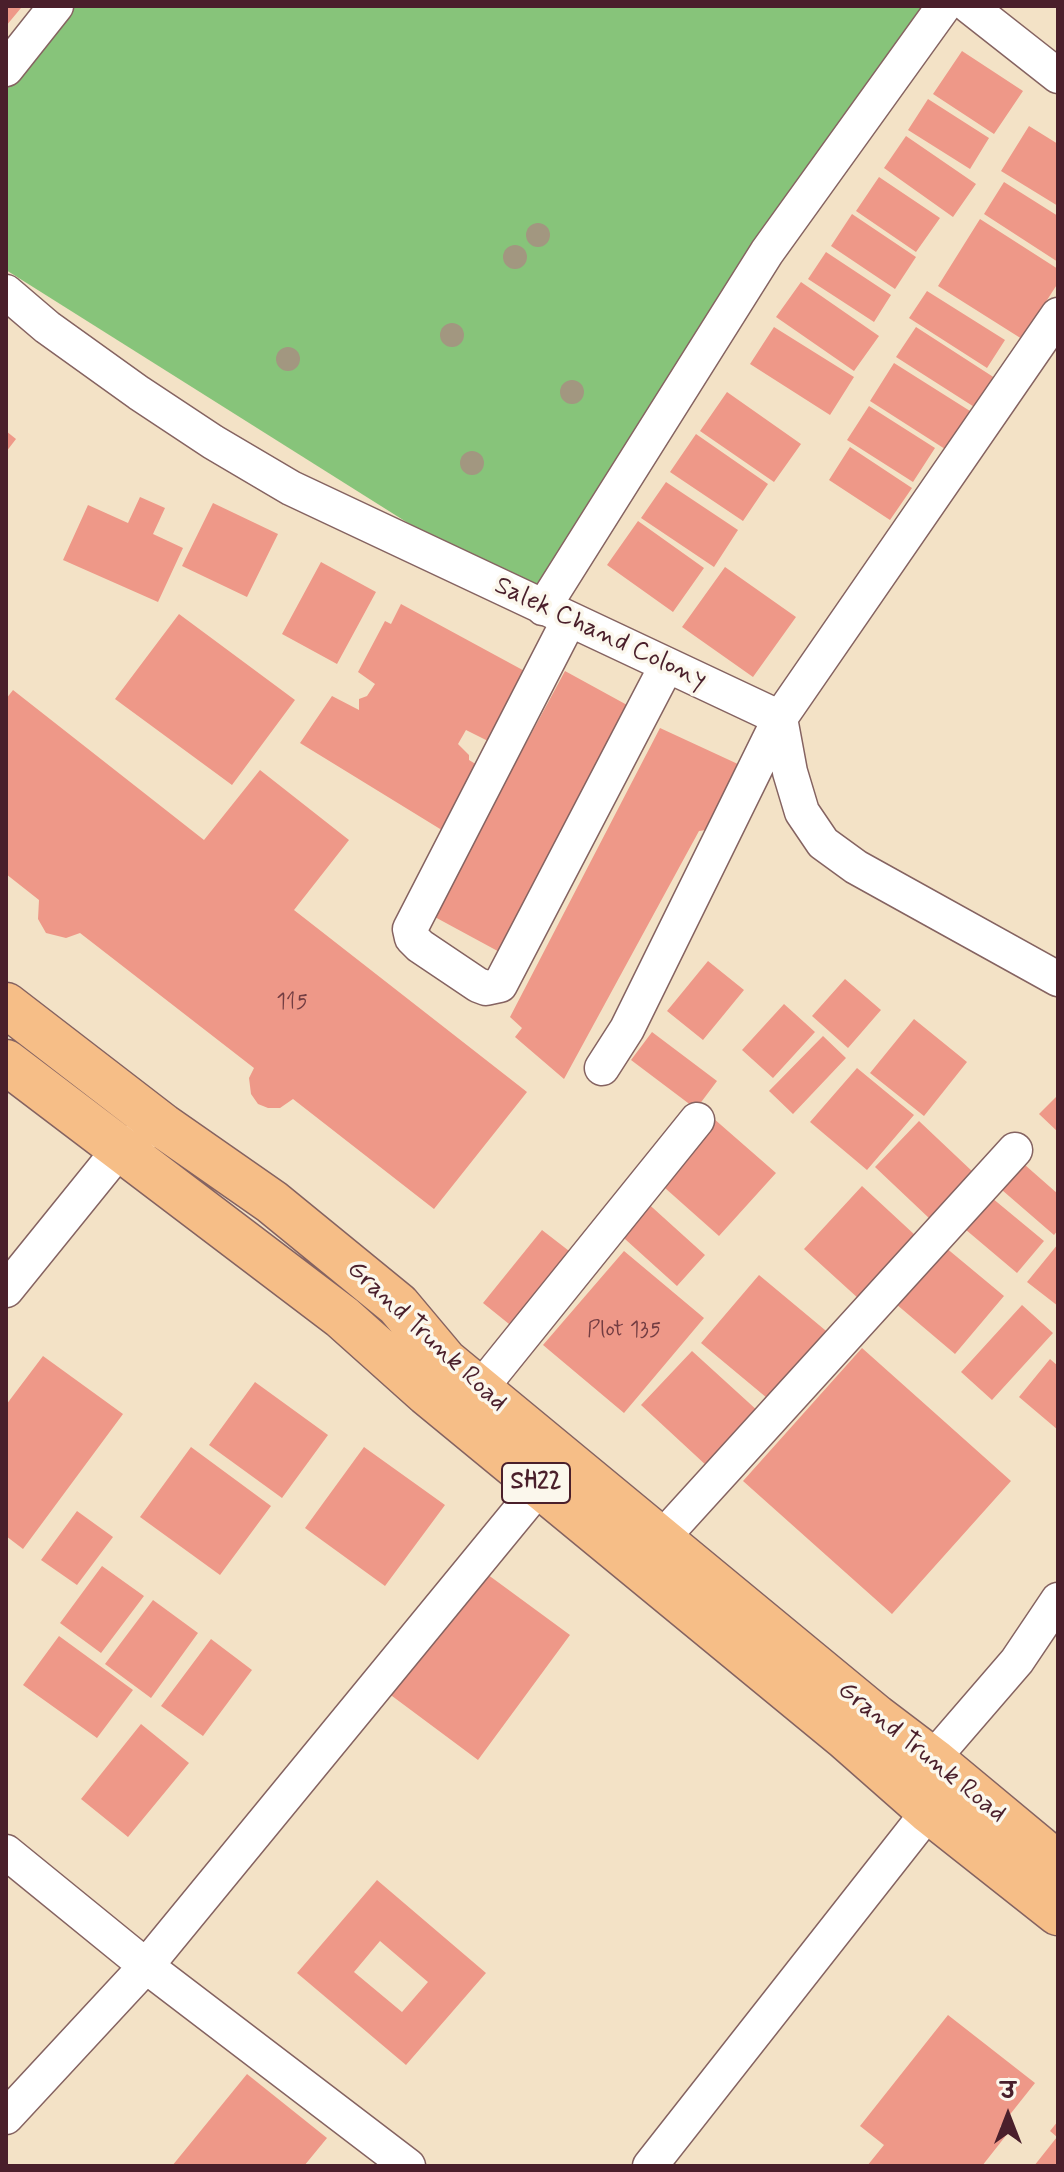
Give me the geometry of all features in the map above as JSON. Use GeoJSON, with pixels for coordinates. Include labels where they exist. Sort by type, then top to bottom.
{"type":"FeatureCollection","features":[{"type":"Feature","properties":{"kind":"highway","name":"Grand Trunk Road"},"geometry":{"type":"LineString","coordinates":[[6,1005],[163,1126],[272,1202],[398,1305],[445,1361],[480,1389],[550,1471],[845,1737],[923,1787],[1058,1864]]}},
{"type":"Feature","properties":{"kind":"highway","name":"Grand Trunk Road"},"geometry":{"type":"LineString","coordinates":[[6,1062],[342,1317],[427,1393],[661,1539],[876,1717],[923,1787],[1058,1913]]}},
{"type":"Feature","properties":{"kind":"street"},"geometry":{"type":"LineString","coordinates":[[6,69],[56,6]]}},
{"type":"Feature","properties":{"kind":"street"},"geometry":{"type":"LineString","coordinates":[[667,665],[500,985],[486,988],[478,985],[420,946],[412,938],[410,929],[556,614],[767,252],[944,6]]}},
{"type":"Feature","properties":{"kind":"street"},"geometry":{"type":"LineString","coordinates":[[969,6],[1058,76]]}},
{"type":"Feature","properties":{"kind":"street","name":"Salek Chand Colony"},"geometry":{"type":"LineString","coordinates":[[6,292],[47,327],[139,393],[291,488],[780,718]]}},
{"type":"Feature","properties":{"kind":"street"},"geometry":{"type":"LineString","coordinates":[[602,1068],[627,1029],[780,718],[1058,315]]}},
{"type":"Feature","properties":{"kind":"street"},"geometry":{"type":"LineString","coordinates":[[780,718],[790,772],[802,812],[823,843],[856,867],[1058,979]]}},
{"type":"Feature","properties":{"kind":"street"},"geometry":{"type":"LineString","coordinates":[[480,1389],[697,1120]]}},
{"type":"Feature","properties":{"kind":"street"},"geometry":{"type":"LineString","coordinates":[[6,1290],[120,1149],[163,1126]]}},
{"type":"Feature","properties":{"kind":"street"},"geometry":{"type":"LineString","coordinates":[[661,1539],[1015,1150]]}},
{"type":"Feature","properties":{"kind":"street"},"geometry":{"type":"LineString","coordinates":[[6,2117],[146,1966],[550,1471]]}},
{"type":"Feature","properties":{"kind":"street"},"geometry":{"type":"LineString","coordinates":[[650,2166],[1017,1661],[1058,1600]]}},
{"type":"Feature","properties":{"kind":"street"},"geometry":{"type":"LineString","coordinates":[[6,1852],[146,1966],[408,2166]]}},
{"type":"Feature","properties":{"kind":"green space"},"geometry":{"type":"Polygon","coordinates":[[[56,6],[945,6],[543,608],[6,270],[6,69],[56,6]]]}},
{"type":"Feature","properties":{"kind":"building"},"geometry":{"type":"Polygon","coordinates":[[[6,6],[21,8],[6,26],[6,6]]]}},
{"type":"Feature","properties":{"kind":"building"},"geometry":{"type":"Polygon","coordinates":[[[962,51],[1023,91],[994,134],[933,94],[962,51]]]}},
{"type":"Feature","properties":{"kind":"building"},"geometry":{"type":"Polygon","coordinates":[[[928,99],[989,138],[970,169],[908,130],[928,99]]]}},
{"type":"Feature","properties":{"kind":"building"},"geometry":{"type":"Polygon","coordinates":[[[1029,126],[1058,144],[1058,206],[1001,171],[1029,126]]]}},
{"type":"Feature","properties":{"kind":"building"},"geometry":{"type":"Polygon","coordinates":[[[906,136],[976,184],[953,217],[884,168],[906,136]]]}},
{"type":"Feature","properties":{"kind":"building"},"geometry":{"type":"Polygon","coordinates":[[[879,177],[940,218],[916,252],[856,211],[879,177]]]}},
{"type":"Feature","properties":{"kind":"building"},"geometry":{"type":"Polygon","coordinates":[[[1004,182],[1058,216],[1058,262],[984,214],[1004,182]]]}},
{"type":"Feature","properties":{"kind":"building"},"geometry":{"type":"Polygon","coordinates":[[[852,214],[916,257],[895,289],[831,246],[852,214]]]}},
{"type":"Feature","properties":{"kind":"building"},"geometry":{"type":"Polygon","coordinates":[[[980,219],[1058,269],[1058,283],[1022,339],[938,286],[980,219]]]}},
{"type":"Feature","properties":{"kind":"building"},"geometry":{"type":"Polygon","coordinates":[[[826,252],[891,295],[874,322],[808,279],[826,252]]]}},
{"type":"Feature","properties":{"kind":"building"},"geometry":{"type":"Polygon","coordinates":[[[801,282],[879,336],[854,371],[776,317],[801,282]]]}},
{"type":"Feature","properties":{"kind":"building"},"geometry":{"type":"Polygon","coordinates":[[[927,291],[1005,340],[987,368],[909,318],[927,291]]]}},
{"type":"Feature","properties":{"kind":"building"},"geometry":{"type":"Polygon","coordinates":[[[774,327],[854,377],[830,415],[750,364],[774,327]]]}},
{"type":"Feature","properties":{"kind":"building"},"geometry":{"type":"Polygon","coordinates":[[[916,327],[998,380],[979,410],[896,357],[916,327]]]}},
{"type":"Feature","properties":{"kind":"building"},"geometry":{"type":"Polygon","coordinates":[[[894,363],[970,411],[945,449],[870,401],[894,363]]]}},
{"type":"Feature","properties":{"kind":"building"},"geometry":{"type":"Polygon","coordinates":[[[727,392],[801,444],[774,482],[700,431],[727,392]]]}},
{"type":"Feature","properties":{"kind":"building"},"geometry":{"type":"Polygon","coordinates":[[[869,406],[935,448],[913,482],[847,440],[869,406]]]}},
{"type":"Feature","properties":{"kind":"building"},"geometry":{"type":"Polygon","coordinates":[[[6,431],[16,439],[6,452],[6,431]]]}},
{"type":"Feature","properties":{"kind":"building"},"geometry":{"type":"Polygon","coordinates":[[[696,434],[768,484],[743,521],[670,472],[696,434]]]}},
{"type":"Feature","properties":{"kind":"building"},"geometry":{"type":"Polygon","coordinates":[[[850,447],[912,488],[890,520],[829,480],[850,447]]]}},
{"type":"Feature","properties":{"kind":"building"},"geometry":{"type":"Polygon","coordinates":[[[666,482],[738,530],[714,567],[641,518],[666,482]]]}},
{"type":"Feature","properties":{"kind":"building"},"geometry":{"type":"Polygon","coordinates":[[[140,497],[165,508],[153,534],[183,548],[158,602],[63,560],[88,505],[128,523],[140,497]]]}},
{"type":"Feature","properties":{"kind":"building"},"geometry":{"type":"Polygon","coordinates":[[[213,503],[278,534],[247,597],[182,566],[213,503]]]}},
{"type":"Feature","properties":{"kind":"building"},"geometry":{"type":"Polygon","coordinates":[[[638,521],[704,568],[673,612],[607,565],[638,521]]]}},
{"type":"Feature","properties":{"kind":"building"},"geometry":{"type":"Polygon","coordinates":[[[321,562],[376,592],[337,664],[282,634],[321,562]]]}},
{"type":"Feature","properties":{"kind":"building"},"geometry":{"type":"Polygon","coordinates":[[[725,567],[796,617],[753,677],[682,627],[725,567]]]}},
{"type":"Feature","properties":{"kind":"building"},"geometry":{"type":"Polygon","coordinates":[[[401,604],[530,674],[492,743],[466,730],[458,744],[469,755],[469,760],[487,771],[445,832],[300,743],[332,696],[359,710],[359,699],[367,696],[375,684],[358,672],[385,621],[391,624],[401,604]]]}},
{"type":"Feature","properties":{"kind":"building"},"geometry":{"type":"Polygon","coordinates":[[[179,614],[295,700],[232,785],[115,699],[179,614]]]}},
{"type":"Feature","properties":{"kind":"building"},"geometry":{"type":"Polygon","coordinates":[[[565,671],[638,711],[505,955],[433,916],[565,671]]]}},
{"type":"Feature","properties":{"kind":"building"},"geometry":{"type":"Polygon","coordinates":[[[13,690],[204,840],[260,770],[349,840],[294,910],[527,1092],[434,1209],[293,1099],[280,1108],[258,1104],[251,1094],[249,1078],[254,1068],[80,933],[66,938],[46,933],[38,919],[39,900],[6,874],[6,699],[13,690]]]}},
{"type":"Feature","properties":{"kind":"building"},"geometry":{"type":"Polygon","coordinates":[[[660,728],[740,765],[713,829],[699,831],[564,1079],[515,1037],[522,1028],[510,1017],[660,728]]]}},
{"type":"Feature","properties":{"kind":"building"},"geometry":{"type":"Polygon","coordinates":[[[708,961],[744,990],[703,1040],[667,1011],[708,961]]]}},
{"type":"Feature","properties":{"kind":"building"},"geometry":{"type":"Polygon","coordinates":[[[845,979],[881,1010],[848,1048],[812,1016],[845,979]]]}},
{"type":"Feature","properties":{"kind":"building"},"geometry":{"type":"Polygon","coordinates":[[[784,1004],[815,1032],[773,1078],[742,1050],[784,1004]]]}},
{"type":"Feature","properties":{"kind":"building"},"geometry":{"type":"Polygon","coordinates":[[[914,1019],[967,1062],[924,1116],[870,1073],[914,1019]]]}},
{"type":"Feature","properties":{"kind":"building"},"geometry":{"type":"Polygon","coordinates":[[[652,1032],[717,1081],[696,1109],[631,1060],[652,1032]]]}},
{"type":"Feature","properties":{"kind":"building"},"geometry":{"type":"Polygon","coordinates":[[[823,1036],[846,1058],[793,1114],[769,1091],[823,1036]]]}},
{"type":"Feature","properties":{"kind":"building"},"geometry":{"type":"Polygon","coordinates":[[[857,1068],[914,1115],[867,1170],[810,1122],[857,1068]]]}},
{"type":"Feature","properties":{"kind":"building"},"geometry":{"type":"Polygon","coordinates":[[[1058,1095],[1058,1132],[1039,1114],[1058,1095]]]}},
{"type":"Feature","properties":{"kind":"building"},"geometry":{"type":"Polygon","coordinates":[[[713,1118],[776,1173],[719,1236],[656,1180],[713,1118]]]}},
{"type":"Feature","properties":{"kind":"building"},"geometry":{"type":"Polygon","coordinates":[[[919,1121],[974,1173],[930,1219],[875,1167],[919,1121]]]}},
{"type":"Feature","properties":{"kind":"building"},"geometry":{"type":"Polygon","coordinates":[[[1025,1165],[1058,1194],[1058,1230],[1054,1235],[1002,1190],[1025,1165]]]}},
{"type":"Feature","properties":{"kind":"building"},"geometry":{"type":"Polygon","coordinates":[[[862,1186],[916,1236],[859,1299],[804,1249],[862,1186]]]}},
{"type":"Feature","properties":{"kind":"building"},"geometry":{"type":"Polygon","coordinates":[[[986,1193],[1044,1241],[1017,1273],[959,1224],[986,1193]]]}},
{"type":"Feature","properties":{"kind":"building"},"geometry":{"type":"Polygon","coordinates":[[[643,1199],[705,1255],[677,1286],[615,1230],[643,1199]]]}},
{"type":"Feature","properties":{"kind":"building"},"geometry":{"type":"Polygon","coordinates":[[[542,1230],[573,1254],[514,1328],[483,1303],[542,1230]]]}},
{"type":"Feature","properties":{"kind":"building"},"geometry":{"type":"Polygon","coordinates":[[[1058,1244],[1058,1306],[1027,1282],[1058,1244]]]}},
{"type":"Feature","properties":{"kind":"building"},"geometry":{"type":"Polygon","coordinates":[[[945,1247],[1004,1296],[955,1354],[896,1304],[945,1247]]]}},
{"type":"Feature","properties":{"kind":"building"},"geometry":{"type":"Polygon","coordinates":[[[624,1251],[704,1318],[624,1413],[543,1345],[624,1251]]]}},
{"type":"Feature","properties":{"kind":"building"},"geometry":{"type":"Polygon","coordinates":[[[759,1275],[831,1335],[773,1403],[701,1343],[759,1275]]]}},
{"type":"Feature","properties":{"kind":"building"},"geometry":{"type":"Polygon","coordinates":[[[1022,1305],[1053,1333],[992,1400],[961,1372],[1022,1305]]]}},
{"type":"Feature","properties":{"kind":"building"},"geometry":{"type":"Polygon","coordinates":[[[862,1348],[1011,1481],[892,1614],[743,1481],[862,1348]]]}},
{"type":"Feature","properties":{"kind":"building"},"geometry":{"type":"Polygon","coordinates":[[[692,1351],[759,1412],[708,1467],[641,1405],[692,1351]]]}},
{"type":"Feature","properties":{"kind":"building"},"geometry":{"type":"Polygon","coordinates":[[[43,1356],[123,1414],[23,1549],[6,1536],[6,1405],[43,1356]]]}},
{"type":"Feature","properties":{"kind":"building"},"geometry":{"type":"Polygon","coordinates":[[[1050,1359],[1058,1366],[1058,1430],[1019,1397],[1050,1359]]]}},
{"type":"Feature","properties":{"kind":"building"},"geometry":{"type":"Polygon","coordinates":[[[255,1382],[328,1435],[282,1498],[209,1445],[255,1382]]]}},
{"type":"Feature","properties":{"kind":"building"},"geometry":{"type":"Polygon","coordinates":[[[191,1447],[271,1506],[220,1575],[140,1517],[191,1447]]]}},
{"type":"Feature","properties":{"kind":"building"},"geometry":{"type":"Polygon","coordinates":[[[364,1447],[445,1505],[385,1586],[305,1528],[364,1447]]]}},
{"type":"Feature","properties":{"kind":"building"},"geometry":{"type":"Polygon","coordinates":[[[77,1511],[113,1537],[77,1585],[41,1560],[77,1511]]]}},
{"type":"Feature","properties":{"kind":"building"},"geometry":{"type":"Polygon","coordinates":[[[102,1566],[144,1596],[101,1653],[60,1623],[102,1566]]]}},
{"type":"Feature","properties":{"kind":"building"},"geometry":{"type":"Polygon","coordinates":[[[476,1566],[570,1635],[478,1760],[384,1690],[476,1566]]]}},
{"type":"Feature","properties":{"kind":"building"},"geometry":{"type":"Polygon","coordinates":[[[153,1600],[198,1633],[151,1698],[105,1664],[153,1600]]]}},
{"type":"Feature","properties":{"kind":"building"},"geometry":{"type":"Polygon","coordinates":[[[59,1636],[133,1690],[97,1738],[23,1685],[59,1636]]]}},
{"type":"Feature","properties":{"kind":"building"},"geometry":{"type":"Polygon","coordinates":[[[211,1639],[252,1670],[203,1736],[161,1706],[211,1639]]]}},
{"type":"Feature","properties":{"kind":"building"},"geometry":{"type":"Polygon","coordinates":[[[141,1724],[189,1763],[128,1837],[81,1799],[141,1724]]]}},
{"type":"Feature","properties":{"kind":"building"},"geometry":{"type":"Polygon","coordinates":[[[377,1880],[486,1973],[406,2065],[297,1973],[377,1880]],[[380,1941],[354,1972],[402,2012],[428,1982],[380,1941]]]}},
{"type":"Feature","properties":{"kind":"building"},"geometry":{"type":"Polygon","coordinates":[[[948,2015],[1035,2083],[1000,2127],[1008,2133],[982,2166],[867,2166],[884,2145],[860,2126],[948,2015]]]}},
{"type":"Feature","properties":{"kind":"building"},"geometry":{"type":"Polygon","coordinates":[[[247,2074],[327,2138],[304,2166],[172,2166],[247,2074]]]}},
{"type":"Feature","properties":{"kind":"building"},"geometry":{"type":"Polygon","coordinates":[[[1058,2121],[1058,2166],[1034,2166],[1057,2137],[1050,2131],[1058,2121]]]}}]}
